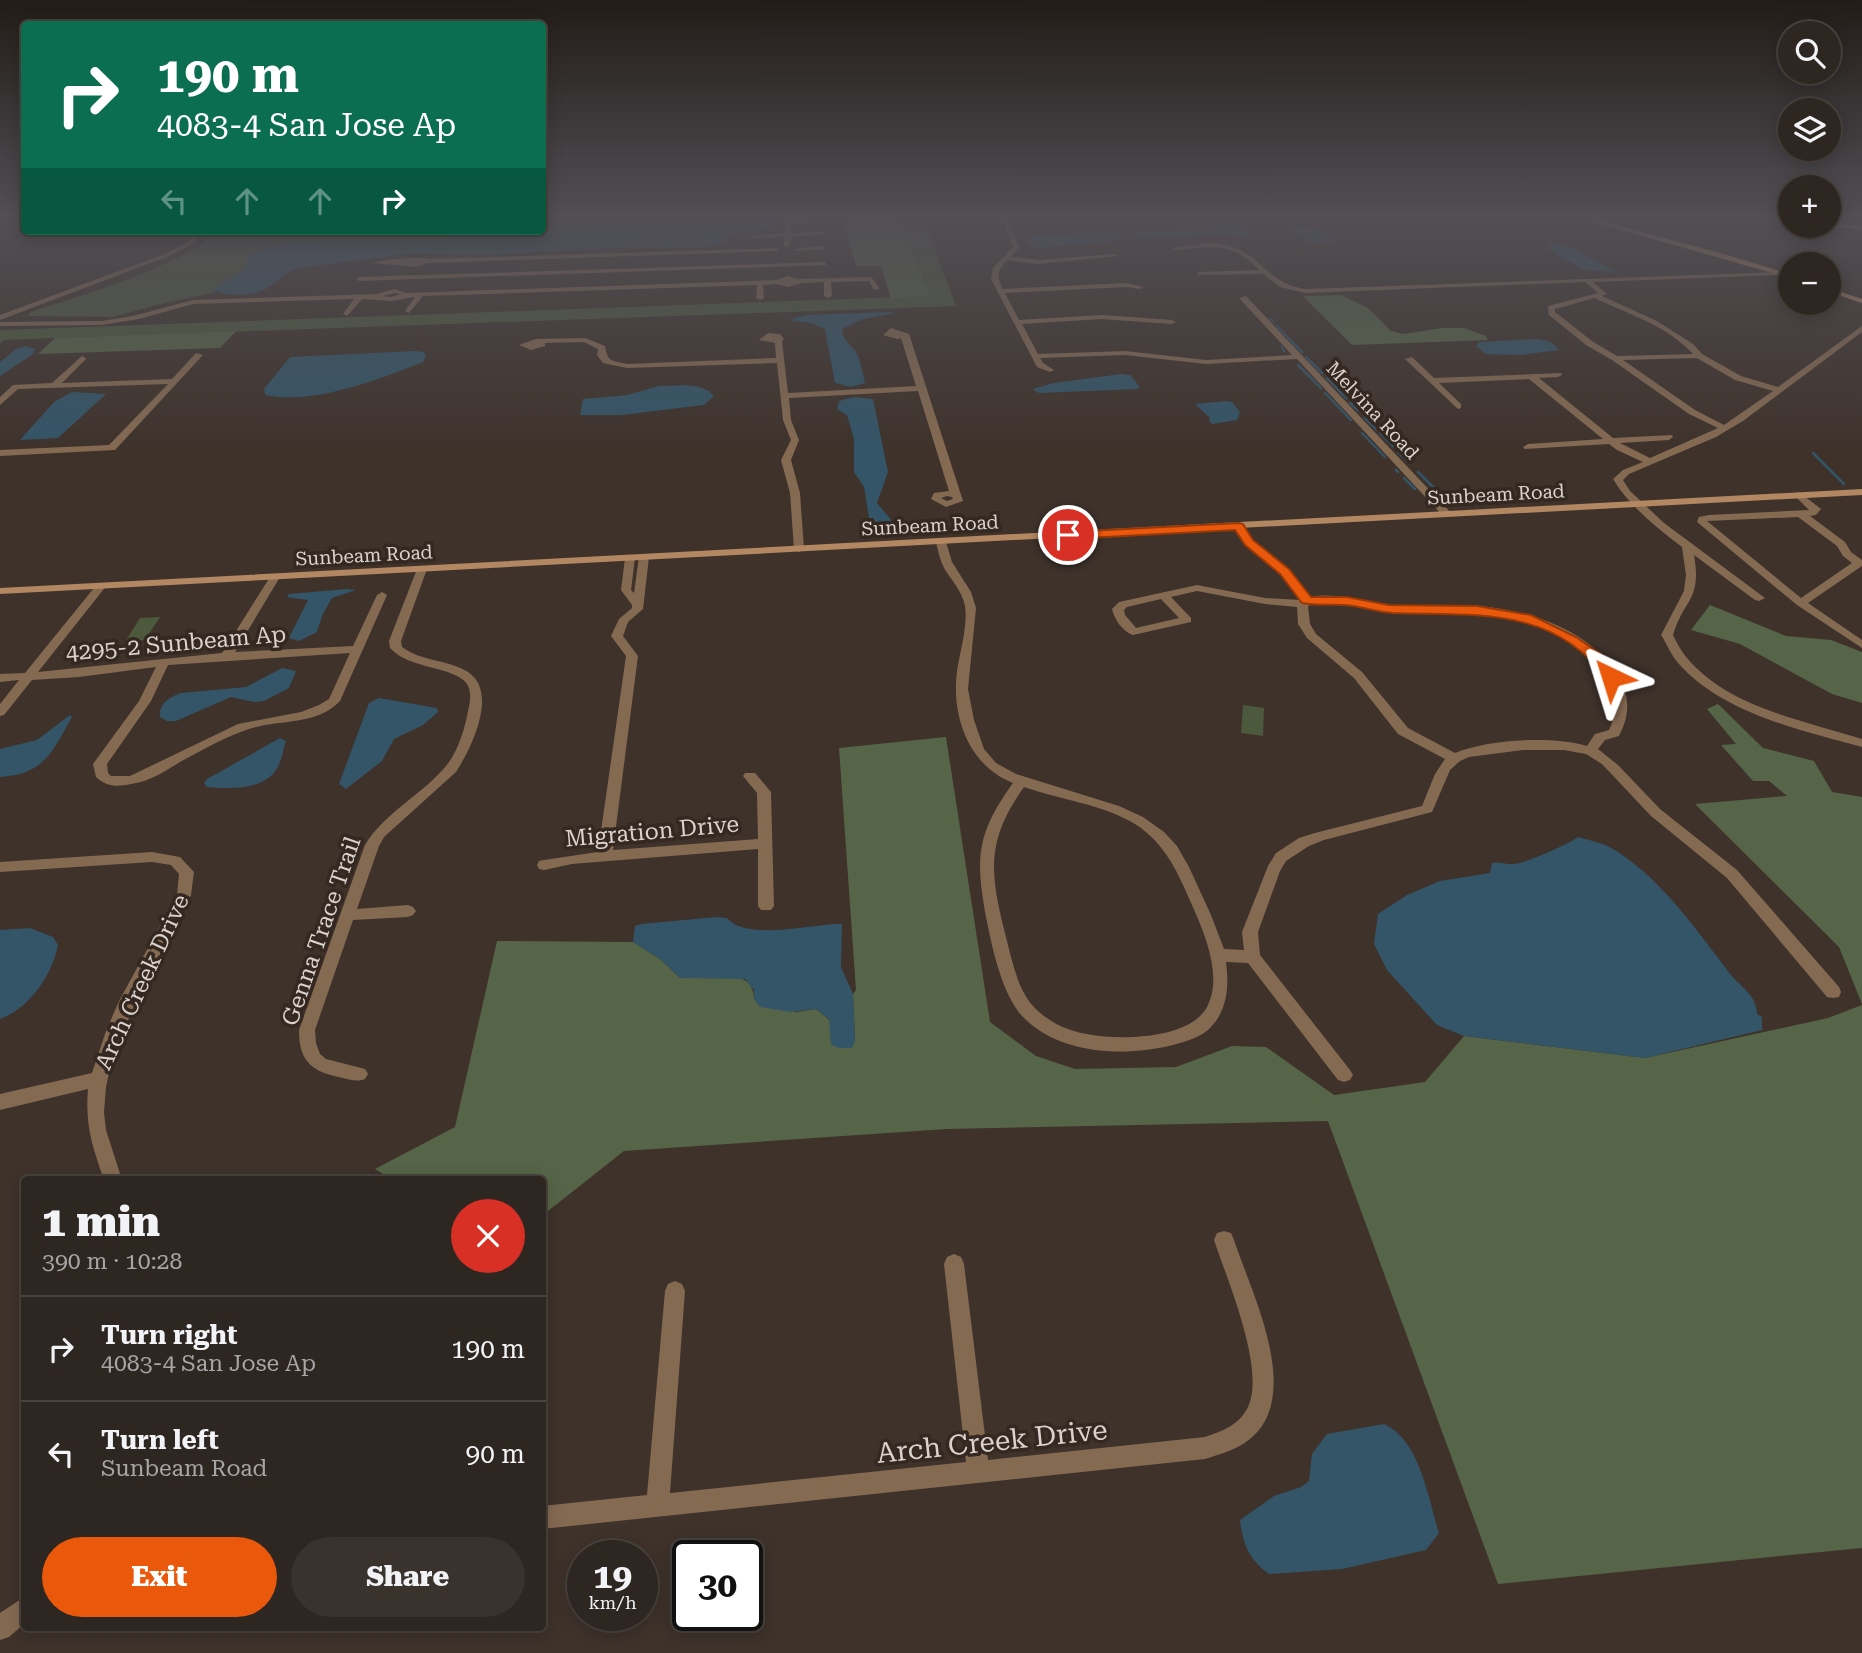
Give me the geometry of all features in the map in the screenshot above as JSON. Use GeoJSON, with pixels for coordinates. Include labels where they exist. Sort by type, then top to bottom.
{"type":"FeatureCollection","features":[{"type":"Feature","properties":{"kind":"street"},"geometry":{"type":"LineString","coordinates":[[0,320],[65,295]]}},
{"type":"Feature","properties":{"kind":"street"},"geometry":{"type":"LineString","coordinates":[[0,320],[102,323],[212,302],[360,296],[378,296],[388,300],[404,295]]}},
{"type":"Feature","properties":{"kind":"street"},"geometry":{"type":"LineString","coordinates":[[409,312],[420,295]]}},
{"type":"Feature","properties":{"kind":"street"},"geometry":{"type":"LineString","coordinates":[[463,305],[468,295]]}},
{"type":"Feature","properties":{"kind":"street"},"geometry":{"type":"LineString","coordinates":[[513,303],[517,295]]}},
{"type":"Feature","properties":{"kind":"street"},"geometry":{"type":"LineString","coordinates":[[563,302],[566,295]]}},
{"type":"Feature","properties":{"kind":"street"},"geometry":{"type":"LineString","coordinates":[[613,300],[614,295]]}},
{"type":"Feature","properties":{"kind":"street"},"geometry":{"type":"LineString","coordinates":[[1003,295],[1040,365],[1050,370]]}},
{"type":"Feature","properties":{"kind":"street"},"geometry":{"type":"LineString","coordinates":[[347,314],[360,296]]}},
{"type":"Feature","properties":{"kind":"street"},"geometry":{"type":"LineString","coordinates":[[1724,428],[1692,412],[1589,343],[1552,313],[1551,308],[1595,296],[1657,325],[1690,346],[1699,356],[1743,380],[1779,390]]}},
{"type":"Feature","properties":{"kind":"street"},"geometry":{"type":"LineString","coordinates":[[301,311],[312,298]]}},
{"type":"Feature","properties":{"kind":"street","name":"Melvina Road"},"geometry":{"type":"LineString","coordinates":[[1243,298],[1448,515]]}},
{"type":"Feature","properties":{"kind":"street"},"geometry":{"type":"LineString","coordinates":[[257,313],[269,300]]}},
{"type":"Feature","properties":{"kind":"street"},"geometry":{"type":"LineString","coordinates":[[213,314],[226,301]]}},
{"type":"Feature","properties":{"kind":"street"},"geometry":{"type":"LineString","coordinates":[[1017,322],[1102,317],[1172,322]]}},
{"type":"Feature","properties":{"kind":"street"},"geometry":{"type":"LineString","coordinates":[[1759,598],[1637,504],[1618,479],[1626,472],[1724,428],[1862,328]]}},
{"type":"Feature","properties":{"kind":"street"},"geometry":{"type":"LineString","coordinates":[[904,335],[955,494]]}},
{"type":"Feature","properties":{"kind":"street"},"geometry":{"type":"LineString","coordinates":[[778,340],[787,420],[795,440],[786,460],[795,493],[799,549]]}},
{"type":"Feature","properties":{"kind":"street"},"geometry":{"type":"LineString","coordinates":[[540,341],[592,342],[602,348],[601,355],[606,360],[627,366],[781,360]]}},
{"type":"Feature","properties":{"kind":"street"},"geometry":{"type":"LineString","coordinates":[[1035,356],[1112,352],[1206,362],[1301,359]]}},
{"type":"Feature","properties":{"kind":"street"},"geometry":{"type":"LineString","coordinates":[[0,453],[111,448],[199,355]]}},
{"type":"Feature","properties":{"kind":"street"},"geometry":{"type":"LineString","coordinates":[[1615,358],[1699,356]]}},
{"type":"Feature","properties":{"kind":"street"},"geometry":{"type":"LineString","coordinates":[[54,386],[82,358]]}},
{"type":"Feature","properties":{"kind":"street"},"geometry":{"type":"LineString","coordinates":[[1409,359],[1458,406]]}},
{"type":"Feature","properties":{"kind":"street"},"geometry":{"type":"LineString","coordinates":[[1431,381],[1558,375]]}},
{"type":"Feature","properties":{"kind":"street"},"geometry":{"type":"LineString","coordinates":[[1531,376],[1613,442],[1651,462]]}},
{"type":"Feature","properties":{"kind":"street"},"geometry":{"type":"LineString","coordinates":[[0,402],[16,387],[175,381]]}},
{"type":"Feature","properties":{"kind":"street"},"geometry":{"type":"LineString","coordinates":[[785,396],[920,388]]}},
{"type":"Feature","properties":{"kind":"street"},"geometry":{"type":"LineString","coordinates":[[1528,447],[1669,437]]}},
{"type":"Feature","properties":{"kind":"street","name":"Sunbeam Road"},"geometry":{"type":"LineString","coordinates":[[0,591],[1241,529],[1862,492]]}},
{"type":"Feature","properties":{"kind":"street"},"geometry":{"type":"LineString","coordinates":[[1799,495],[1816,509],[1812,513],[1709,518],[1703,519],[1702,522],[1801,603],[1862,645]]}},
{"type":"Feature","properties":{"kind":"street"},"geometry":{"type":"LineString","coordinates":[[1801,514],[1842,544],[1847,554],[1859,563],[1801,603]]}},
{"type":"Feature","properties":{"kind":"street"},"geometry":{"type":"LineString","coordinates":[[1241,529],[1249,543],[1284,572],[1305,602],[1304,624],[1311,636],[1358,675],[1403,731],[1454,758]]}},
{"type":"Feature","properties":{"kind":"street"},"geometry":{"type":"LineString","coordinates":[[941,542],[947,563],[964,586],[971,606],[961,689],[977,750],[995,768],[1021,782],[1115,807],[1141,821],[1160,836],[1177,858],[1208,924],[1218,955],[1219,996],[1211,1017],[1196,1030],[1155,1041],[1111,1044],[1083,1041],[1052,1030],[1025,1009],[1008,972],[987,876],[988,842],[1003,807],[1021,782]]}},
{"type":"Feature","properties":{"kind":"street"},"geometry":{"type":"LineString","coordinates":[[1687,544],[1691,583],[1687,597],[1668,626],[1667,635],[1693,674],[1727,696],[1862,743]]}},
{"type":"Feature","properties":{"kind":"street"},"geometry":{"type":"LineString","coordinates":[[606,856],[632,656],[617,636],[623,621],[637,609],[644,557]]}},
{"type":"Feature","properties":{"kind":"street"},"geometry":{"type":"LineString","coordinates":[[631,558],[626,590],[637,604]]}},
{"type":"Feature","properties":{"kind":"street","name":"Genna Trace Trail"},"geometry":{"type":"LineString","coordinates":[[359,1074],[328,1069],[313,1061],[306,1046],[307,1030],[372,845],[379,834],[459,759],[478,700],[474,684],[465,675],[407,657],[396,648],[395,641],[422,569]]}},
{"type":"Feature","properties":{"kind":"street"},"geometry":{"type":"LineString","coordinates":[[226,657],[275,577]]}},
{"type":"Feature","properties":{"kind":"street"},"geometry":{"type":"LineString","coordinates":[[0,712],[102,585]]}},
{"type":"Feature","properties":{"kind":"street"},"geometry":{"type":"LineString","coordinates":[[1163,595],[1188,620],[1133,632],[1119,616],[1118,609],[1124,604],[1163,595],[1197,588],[1265,601],[1347,601],[1389,609],[1477,609],[1526,617],[1572,640],[1597,657],[1619,688],[1622,712],[1614,733],[1600,737],[1590,750]]}},
{"type":"Feature","properties":{"kind":"street"},"geometry":{"type":"LineString","coordinates":[[164,661],[161,672],[139,708],[100,764],[100,774],[108,781],[131,780],[146,775],[242,727],[274,719],[304,716],[325,709],[334,701],[382,595]]}},
{"type":"Feature","properties":{"kind":"street","name":"4295-2 Sunbeam Ap"},"geometry":{"type":"LineString","coordinates":[[0,678],[164,661],[356,649]]}},
{"type":"Feature","properties":{"kind":"street"},"geometry":{"type":"LineString","coordinates":[[1344,1075],[1252,957],[1250,932],[1273,870],[1281,857],[1304,842],[1427,809],[1445,768],[1454,758],[1472,751],[1549,745],[1590,750],[1614,768],[1644,802],[1731,873],[1833,992]]}},
{"type":"Feature","properties":{"kind":"street"},"geometry":{"type":"LineString","coordinates":[[750,776],[764,792],[766,906]]}},
{"type":"Feature","properties":{"kind":"street","name":"Migration Drive"},"geometry":{"type":"LineString","coordinates":[[544,865],[572,859],[765,843]]}},
{"type":"Feature","properties":{"kind":"street","name":"Arch Creek Drive"},"geometry":{"type":"LineString","coordinates":[[0,867],[152,857],[176,861],[187,872],[184,895],[104,1053],[97,1079],[94,1111],[98,1139],[112,1176]]}},
{"type":"Feature","properties":{"kind":"street"},"geometry":{"type":"LineString","coordinates":[[348,915],[408,911]]}},
{"type":"Feature","properties":{"kind":"street"},"geometry":{"type":"LineString","coordinates":[[1218,955],[1252,957]]}},
{"type":"Feature","properties":{"kind":"street"},"geometry":{"type":"LineString","coordinates":[[0,1102],[97,1079]]}},
{"type":"Feature","properties":{"kind":"street","name":"Arch Creek Drive"},"geometry":{"type":"LineString","coordinates":[[546,1518],[1205,1448],[1230,1440],[1248,1426],[1259,1406],[1264,1384],[1259,1355],[1224,1240]]}},
{"type":"Feature","properties":{"kind":"street"},"geometry":{"type":"LineString","coordinates":[[954,1264],[978,1473]]}},
{"type":"Feature","properties":{"kind":"street"},"geometry":{"type":"LineString","coordinates":[[658,1505],[676,1291]]}},
{"type":"Feature","properties":{"kind":"street"},"geometry":{"type":"LineString","coordinates":[[0,1628],[21,1611]]}},
{"type":"Feature","properties":{"kind":"green space"},"geometry":{"type":"Polygon","coordinates":[[[82,295],[202,295],[113,317],[27,316],[31,312],[82,295]]]}},
{"type":"Feature","properties":{"kind":"green space"},"geometry":{"type":"Polygon","coordinates":[[[890,295],[930,296],[891,298],[890,295]]]}},
{"type":"Feature","properties":{"kind":"green space"},"geometry":{"type":"Polygon","coordinates":[[[952,295],[956,306],[4,340],[0,344],[0,330],[952,295]]]}},
{"type":"Feature","properties":{"kind":"green space"},"geometry":{"type":"Polygon","coordinates":[[[1341,295],[1368,308],[1391,331],[1403,334],[1442,328],[1464,328],[1486,336],[1488,340],[1352,345],[1303,296],[1341,295]]]}},
{"type":"Feature","properties":{"kind":"green space"},"geometry":{"type":"Polygon","coordinates":[[[236,331],[220,348],[38,354],[55,338],[236,331]]]}},
{"type":"Feature","properties":{"kind":"green space"},"geometry":{"type":"Polygon","coordinates":[[[1710,605],[1786,636],[1831,640],[1862,652],[1862,703],[1832,694],[1740,644],[1691,630],[1710,605]]]}},
{"type":"Feature","properties":{"kind":"green space"},"geometry":{"type":"Polygon","coordinates":[[[160,617],[145,640],[125,642],[140,618],[160,617]]]}},
{"type":"Feature","properties":{"kind":"green space"},"geometry":{"type":"Polygon","coordinates":[[[1718,704],[1763,748],[1814,761],[1832,792],[1862,797],[1862,1004],[1839,947],[1695,804],[1787,796],[1769,781],[1753,781],[1721,745],[1736,744],[1707,709],[1718,704]]]}},
{"type":"Feature","properties":{"kind":"green space"},"geometry":{"type":"Polygon","coordinates":[[[1243,705],[1264,708],[1263,736],[1241,733],[1243,705]]]}},
{"type":"Feature","properties":{"kind":"green space"},"geometry":{"type":"Polygon","coordinates":[[[946,737],[990,1022],[1036,1056],[1075,1069],[1176,1067],[1232,1046],[1266,1047],[1334,1095],[1425,1082],[1464,1036],[1645,1058],[1828,1018],[1862,1005],[1862,1548],[1498,1584],[1328,1121],[947,1129],[624,1151],[548,1211],[546,1226],[546,1176],[386,1176],[375,1169],[455,1127],[497,941],[633,942],[660,959],[680,978],[741,978],[752,988],[754,999],[796,1012],[816,1009],[855,1041],[853,994],[856,990],[839,748],[946,737]]]}},
{"type":"Feature","properties":{"kind":"water"},"geometry":{"type":"Polygon","coordinates":[[[894,313],[863,319],[842,329],[844,337],[858,356],[865,381],[851,387],[835,383],[825,329],[812,323],[792,321],[807,315],[894,313]]]}},
{"type":"Feature","properties":{"kind":"water"},"geometry":{"type":"Polygon","coordinates":[[[1537,339],[1549,341],[1560,350],[1520,355],[1486,354],[1476,346],[1479,342],[1537,339]]]}},
{"type":"Feature","properties":{"kind":"water"},"geometry":{"type":"Polygon","coordinates":[[[26,346],[35,349],[33,354],[0,376],[0,362],[16,349],[26,346]]]}},
{"type":"Feature","properties":{"kind":"water"},"geometry":{"type":"Polygon","coordinates":[[[424,352],[426,356],[423,362],[366,383],[304,397],[265,395],[264,389],[290,357],[424,352]]]}},
{"type":"Feature","properties":{"kind":"water"},"geometry":{"type":"Polygon","coordinates":[[[1130,375],[1140,387],[1039,393],[1032,389],[1054,383],[1130,375]]]}},
{"type":"Feature","properties":{"kind":"water"},"geometry":{"type":"Polygon","coordinates":[[[659,386],[696,386],[714,396],[704,405],[622,415],[580,415],[583,399],[627,395],[659,386]]]}},
{"type":"Feature","properties":{"kind":"water"},"geometry":{"type":"Polygon","coordinates":[[[72,392],[106,394],[58,438],[20,440],[54,402],[72,392]]]}},
{"type":"Feature","properties":{"kind":"water"},"geometry":{"type":"Polygon","coordinates":[[[854,397],[873,399],[888,472],[877,503],[892,521],[906,527],[906,530],[871,530],[864,487],[854,472],[854,439],[847,415],[837,409],[839,401],[854,397]]]}},
{"type":"Feature","properties":{"kind":"water"},"geometry":{"type":"Polygon","coordinates":[[[1232,402],[1240,412],[1237,420],[1212,424],[1210,418],[1195,404],[1232,402]]]}},
{"type":"Feature","properties":{"kind":"water"},"geometry":{"type":"Polygon","coordinates":[[[356,590],[332,598],[317,632],[299,641],[289,638],[308,600],[287,597],[289,594],[356,590]]]}},
{"type":"Feature","properties":{"kind":"water"},"geometry":{"type":"Polygon","coordinates":[[[282,668],[296,671],[289,688],[264,701],[254,702],[231,697],[176,721],[167,721],[160,717],[163,705],[181,693],[246,687],[282,668]]]}},
{"type":"Feature","properties":{"kind":"water"},"geometry":{"type":"Polygon","coordinates":[[[379,698],[437,708],[438,712],[423,725],[394,739],[382,761],[346,789],[339,784],[369,703],[379,698]]]}},
{"type":"Feature","properties":{"kind":"water"},"geometry":{"type":"Polygon","coordinates":[[[70,715],[72,717],[65,730],[45,759],[27,771],[0,777],[0,749],[37,740],[70,715]]]}},
{"type":"Feature","properties":{"kind":"water"},"geometry":{"type":"Polygon","coordinates":[[[280,738],[286,741],[282,757],[268,778],[238,788],[207,787],[204,783],[207,779],[280,738]]]}},
{"type":"Feature","properties":{"kind":"water"},"geometry":{"type":"Polygon","coordinates":[[[1578,837],[1603,844],[1618,852],[1651,878],[1752,997],[1757,1014],[1762,1017],[1762,1030],[1645,1058],[1464,1036],[1437,1025],[1387,970],[1374,944],[1378,914],[1407,895],[1440,881],[1490,873],[1492,863],[1520,863],[1578,837]]]}},
{"type":"Feature","properties":{"kind":"water"},"geometry":{"type":"Polygon","coordinates":[[[727,918],[750,929],[765,930],[842,924],[841,967],[853,994],[855,1041],[852,1048],[831,1045],[829,1019],[816,1009],[790,1012],[760,1007],[754,999],[754,990],[745,979],[680,978],[660,959],[633,942],[635,926],[641,924],[727,918]]]}},
{"type":"Feature","properties":{"kind":"water"},"geometry":{"type":"Polygon","coordinates":[[[30,928],[53,937],[58,945],[55,956],[45,979],[30,999],[0,1019],[0,930],[30,928]]]}},
{"type":"Feature","properties":{"kind":"water"},"geometry":{"type":"Polygon","coordinates":[[[1384,1424],[1406,1443],[1421,1471],[1439,1533],[1426,1550],[1342,1569],[1269,1574],[1256,1563],[1248,1551],[1240,1520],[1274,1496],[1301,1487],[1309,1481],[1312,1454],[1327,1434],[1384,1424]]]}},
{"type":"Feature","properties":{"kind":"waterway"},"geometry":{"type":"LineString","coordinates":[[1269,318],[1274,322]]}},
{"type":"Feature","properties":{"kind":"waterway"},"geometry":{"type":"LineString","coordinates":[[1277,326],[1293,343]]}},
{"type":"Feature","properties":{"kind":"waterway"},"geometry":{"type":"LineString","coordinates":[[1293,343],[1302,352]]}},
{"type":"Feature","properties":{"kind":"waterway"},"geometry":{"type":"LineString","coordinates":[[1282,347],[1284,351]]}},
{"type":"Feature","properties":{"kind":"waterway"},"geometry":{"type":"LineString","coordinates":[[1306,357],[1322,373]]}},
{"type":"Feature","properties":{"kind":"waterway"},"geometry":{"type":"LineString","coordinates":[[1298,365],[1321,388]]}},
{"type":"Feature","properties":{"kind":"waterway"},"geometry":{"type":"LineString","coordinates":[[1327,378],[1346,398]]}},
{"type":"Feature","properties":{"kind":"waterway"},"geometry":{"type":"LineString","coordinates":[[1325,393],[1351,420]]}},
{"type":"Feature","properties":{"kind":"waterway"},"geometry":{"type":"LineString","coordinates":[[1350,403],[1358,410]]}},
{"type":"Feature","properties":{"kind":"waterway"},"geometry":{"type":"LineString","coordinates":[[1365,418],[1376,429]]}},
{"type":"Feature","properties":{"kind":"waterway"},"geometry":{"type":"LineString","coordinates":[[1362,433],[1385,457]]}},
{"type":"Feature","properties":{"kind":"waterway"},"geometry":{"type":"LineString","coordinates":[[1380,433],[1394,447]]}},
{"type":"Feature","properties":{"kind":"waterway"},"geometry":{"type":"LineString","coordinates":[[1398,452],[1407,461]]}},
{"type":"Feature","properties":{"kind":"waterway"},"geometry":{"type":"LineString","coordinates":[[1813,453],[1844,484]]}},
{"type":"Feature","properties":{"kind":"waterway"},"geometry":{"type":"LineString","coordinates":[[1418,472],[1435,489]]}},
{"type":"Feature","properties":{"kind":"waterway"},"geometry":{"type":"LineString","coordinates":[[1404,478],[1415,489]]}},
{"type":"Feature","properties":{"kind":"route"},"geometry":{"type":"LineString","coordinates":[[1068,535],[1239,526],[1249,543],[1284,572],[1307,601],[1347,601],[1389,609],[1477,609],[1526,617],[1572,640],[1597,657],[1611,677]]}}]}
